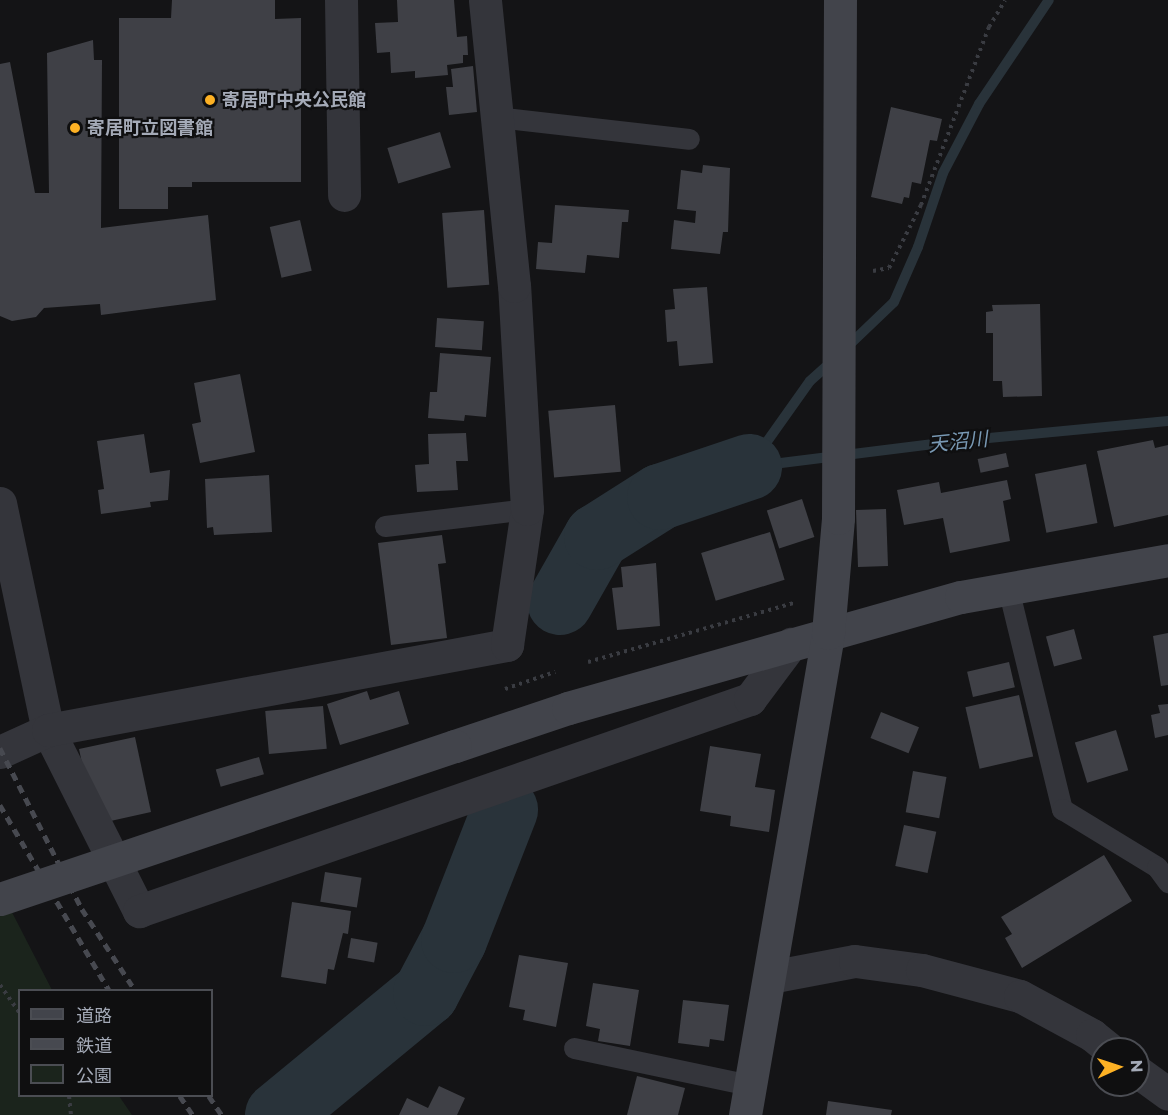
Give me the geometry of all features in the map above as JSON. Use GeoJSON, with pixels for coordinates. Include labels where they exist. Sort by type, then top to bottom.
{"type":"FeatureCollection","features":[{"type":"Feature","properties":{"kind":"street"},"geometry":{"type":"LineString","coordinates":[[341,0],[344,195]]}},
{"type":"Feature","properties":{"kind":"street"},"geometry":{"type":"LineString","coordinates":[[0,752],[48,730],[507,645],[527,509],[514,286],[485,0]]}},
{"type":"Feature","properties":{"kind":"street"},"geometry":{"type":"LineString","coordinates":[[748,1100],[828,633],[838,518],[840,389],[837,294],[840,0]]}},
{"type":"Feature","properties":{"kind":"street"},"geometry":{"type":"LineString","coordinates":[[0,503],[48,730],[70,780],[140,911],[750,699],[791,644]]}},
{"type":"Feature","properties":{"kind":"street"},"geometry":{"type":"LineString","coordinates":[[0,899],[568,708],[961,597],[1168,560]]}},
{"type":"Feature","properties":{"kind":"street"},"geometry":{"type":"LineString","coordinates":[[770,977],[855,961],[922,970],[1020,996],[1094,1037]]}},
{"type":"Feature","properties":{"kind":"street"},"geometry":{"type":"LineString","coordinates":[[1150,1081],[1168,1094]]}},
{"type":"Feature","properties":{"kind":"lane"},"geometry":{"type":"LineString","coordinates":[[497,117],[689,140]]}},
{"type":"Feature","properties":{"kind":"lane"},"geometry":{"type":"LineString","coordinates":[[385,526],[527,509]]}},
{"type":"Feature","properties":{"kind":"lane"},"geometry":{"type":"LineString","coordinates":[[1008,588],[1062,809],[1157,867],[1168,882]]}},
{"type":"Feature","properties":{"kind":"lane"},"geometry":{"type":"LineString","coordinates":[[574,1048],[748,1100]]}},
{"type":"Feature","properties":{"kind":"path"},"geometry":{"type":"LineString","coordinates":[[837,294],[889,268],[921,205],[989,27],[1005,0]]}},
{"type":"Feature","properties":{"kind":"path"},"geometry":{"type":"LineString","coordinates":[[0,985],[18,1011]]}},
{"type":"Feature","properties":{"kind":"path"},"geometry":{"type":"LineString","coordinates":[[69,1097],[71,1115]]}},
{"type":"Feature","properties":{"kind":"green space"},"geometry":{"type":"Polygon","coordinates":[[[0,889],[51,989],[18,989],[18,1097],[120,1097],[132,1115],[0,1115],[0,889]]]}},
{"type":"Feature","properties":{"kind":"building","name":"寄居町中央公民館"},"geometry":{"type":"Polygon","coordinates":[[[172,0],[275,0],[275,19],[301,18],[301,182],[192,182],[192,187],[168,187],[168,209],[119,209],[119,18],[171,18],[172,0]]]}},
{"type":"Feature","properties":{"kind":"building"},"geometry":{"type":"Polygon","coordinates":[[[397,0],[454,0],[457,37],[467,36],[468,55],[463,55],[463,63],[447,65],[448,75],[415,78],[415,71],[391,73],[390,52],[377,53],[375,23],[398,22],[397,0]]]}},
{"type":"Feature","properties":{"kind":"building","name":"寄居町立図書館"},"geometry":{"type":"Polygon","coordinates":[[[93,40],[94,60],[102,60],[101,228],[208,215],[216,300],[101,315],[100,304],[44,308],[36,317],[12,321],[0,316],[0,64],[10,62],[35,193],[49,193],[47,53],[93,40]]]}},
{"type":"Feature","properties":{"kind":"building"},"geometry":{"type":"Polygon","coordinates":[[[473,66],[477,112],[449,115],[446,87],[453,87],[451,69],[473,66]]]}},
{"type":"Feature","properties":{"kind":"building"},"geometry":{"type":"Polygon","coordinates":[[[891,107],[942,119],[937,141],[930,140],[921,184],[912,182],[909,198],[904,197],[902,204],[871,197],[891,107]]]}},
{"type":"Feature","properties":{"kind":"building"},"geometry":{"type":"Polygon","coordinates":[[[440,132],[451,167],[398,183],[387,148],[440,132]]]}},
{"type":"Feature","properties":{"kind":"building"},"geometry":{"type":"Polygon","coordinates":[[[703,165],[730,168],[728,232],[723,232],[720,254],[671,249],[674,220],[695,223],[696,211],[677,209],[681,170],[702,173],[703,165]]]}},
{"type":"Feature","properties":{"kind":"building"},"geometry":{"type":"Polygon","coordinates":[[[555,205],[629,210],[628,222],[622,222],[619,258],[587,255],[585,273],[536,269],[538,242],[552,243],[555,205]]]}},
{"type":"Feature","properties":{"kind":"building"},"geometry":{"type":"Polygon","coordinates":[[[484,210],[489,285],[447,288],[442,213],[484,210]]]}},
{"type":"Feature","properties":{"kind":"building"},"geometry":{"type":"Polygon","coordinates":[[[300,220],[312,271],[281,278],[270,227],[300,220]]]}},
{"type":"Feature","properties":{"kind":"building"},"geometry":{"type":"Polygon","coordinates":[[[707,287],[713,363],[679,366],[677,341],[667,342],[665,310],[675,309],[673,289],[707,287]]]}},
{"type":"Feature","properties":{"kind":"building"},"geometry":{"type":"Polygon","coordinates":[[[1040,304],[1042,396],[1003,397],[1002,381],[993,381],[993,333],[986,333],[986,312],[993,311],[992,305],[1040,304]]]}},
{"type":"Feature","properties":{"kind":"building"},"geometry":{"type":"Polygon","coordinates":[[[437,318],[484,321],[482,350],[435,347],[437,318]]]}},
{"type":"Feature","properties":{"kind":"building"},"geometry":{"type":"Polygon","coordinates":[[[440,353],[491,357],[486,417],[465,415],[464,421],[428,418],[430,392],[437,392],[440,353]]]}},
{"type":"Feature","properties":{"kind":"building"},"geometry":{"type":"Polygon","coordinates":[[[240,374],[255,452],[200,463],[192,424],[201,422],[194,383],[240,374]]]}},
{"type":"Feature","properties":{"kind":"building"},"geometry":{"type":"Polygon","coordinates":[[[615,405],[621,472],[554,478],[548,411],[615,405]]]}},
{"type":"Feature","properties":{"kind":"building"},"geometry":{"type":"Polygon","coordinates":[[[466,433],[468,461],[456,461],[458,490],[417,492],[415,465],[429,464],[428,434],[466,433]]]}},
{"type":"Feature","properties":{"kind":"building"},"geometry":{"type":"Polygon","coordinates":[[[144,434],[150,473],[170,470],[168,500],[150,502],[151,507],[101,514],[98,490],[104,489],[97,441],[144,434]]]}},
{"type":"Feature","properties":{"kind":"building"},"geometry":{"type":"Polygon","coordinates":[[[1153,440],[1155,448],[1168,445],[1168,515],[1114,527],[1097,451],[1153,440]]]}},
{"type":"Feature","properties":{"kind":"building"},"geometry":{"type":"Polygon","coordinates":[[[1006,453],[1009,467],[981,473],[978,459],[1006,453]]]}},
{"type":"Feature","properties":{"kind":"building"},"geometry":{"type":"Polygon","coordinates":[[[1086,464],[1097,523],[1046,533],[1035,474],[1086,464]]]}},
{"type":"Feature","properties":{"kind":"building"},"geometry":{"type":"Polygon","coordinates":[[[269,475],[272,532],[214,535],[213,527],[207,528],[205,479],[269,475]]]}},
{"type":"Feature","properties":{"kind":"building"},"geometry":{"type":"Polygon","coordinates":[[[1007,480],[1011,499],[1003,501],[1010,541],[950,553],[943,518],[904,525],[897,490],[939,482],[941,493],[1007,480]]]}},
{"type":"Feature","properties":{"kind":"building"},"geometry":{"type":"Polygon","coordinates":[[[802,499],[814,537],[779,548],[767,510],[802,499]]]}},
{"type":"Feature","properties":{"kind":"building"},"geometry":{"type":"Polygon","coordinates":[[[886,509],[888,566],[858,567],[856,510],[886,509]]]}},
{"type":"Feature","properties":{"kind":"building"},"geometry":{"type":"Polygon","coordinates":[[[770,532],[785,580],[716,601],[701,553],[770,532]]]}},
{"type":"Feature","properties":{"kind":"building"},"geometry":{"type":"Polygon","coordinates":[[[442,535],[446,563],[438,564],[447,638],[391,645],[378,543],[442,535]]]}},
{"type":"Feature","properties":{"kind":"building"},"geometry":{"type":"Polygon","coordinates":[[[656,563],[660,626],[617,630],[612,588],[623,587],[621,567],[656,563]]]}},
{"type":"Feature","properties":{"kind":"building"},"geometry":{"type":"Polygon","coordinates":[[[1074,629],[1082,659],[1054,666],[1046,637],[1074,629]]]}},
{"type":"Feature","properties":{"kind":"building"},"geometry":{"type":"Polygon","coordinates":[[[1168,633],[1168,685],[1161,686],[1153,636],[1168,633]]]}},
{"type":"Feature","properties":{"kind":"building"},"geometry":{"type":"Polygon","coordinates":[[[1009,662],[1015,687],[973,697],[967,672],[1009,662]]]}},
{"type":"Feature","properties":{"kind":"building"},"geometry":{"type":"Polygon","coordinates":[[[367,691],[370,700],[399,691],[409,724],[340,745],[327,704],[367,691]]]}},
{"type":"Feature","properties":{"kind":"building"},"geometry":{"type":"Polygon","coordinates":[[[1019,695],[1033,756],[980,769],[965,707],[1019,695]]]}},
{"type":"Feature","properties":{"kind":"building"},"geometry":{"type":"Polygon","coordinates":[[[1168,704],[1168,735],[1155,738],[1151,715],[1160,713],[1158,705],[1168,704]]]}},
{"type":"Feature","properties":{"kind":"building"},"geometry":{"type":"Polygon","coordinates":[[[323,706],[327,749],[269,754],[265,711],[323,706]]]}},
{"type":"Feature","properties":{"kind":"building"},"geometry":{"type":"Polygon","coordinates":[[[881,712],[919,727],[909,753],[871,738],[881,712]]]}},
{"type":"Feature","properties":{"kind":"building"},"geometry":{"type":"Polygon","coordinates":[[[1116,730],[1128,770],[1087,783],[1075,743],[1116,730]]]}},
{"type":"Feature","properties":{"kind":"building"},"geometry":{"type":"Polygon","coordinates":[[[135,737],[151,812],[106,822],[92,810],[79,749],[135,737]]]}},
{"type":"Feature","properties":{"kind":"building"},"geometry":{"type":"Polygon","coordinates":[[[710,746],[761,754],[755,787],[775,790],[769,832],[730,826],[731,816],[700,811],[710,746]]]}},
{"type":"Feature","properties":{"kind":"building"},"geometry":{"type":"Polygon","coordinates":[[[259,757],[264,774],[221,787],[216,769],[259,757]]]}},
{"type":"Feature","properties":{"kind":"building"},"geometry":{"type":"Polygon","coordinates":[[[913,771],[946,777],[939,818],[906,812],[913,771]]]}},
{"type":"Feature","properties":{"kind":"building"},"geometry":{"type":"Polygon","coordinates":[[[904,825],[936,832],[928,873],[895,866],[904,825]]]}},
{"type":"Feature","properties":{"kind":"building"},"geometry":{"type":"Polygon","coordinates":[[[1104,855],[1132,901],[1022,968],[1005,938],[1012,934],[1001,917],[1104,855]]]}},
{"type":"Feature","properties":{"kind":"building"},"geometry":{"type":"Polygon","coordinates":[[[325,872],[362,878],[357,907],[320,902],[325,872]]]}},
{"type":"Feature","properties":{"kind":"building"},"geometry":{"type":"Polygon","coordinates":[[[292,902],[351,911],[348,934],[343,933],[334,970],[328,969],[326,984],[281,977],[292,902]]]}},
{"type":"Feature","properties":{"kind":"building"},"geometry":{"type":"Polygon","coordinates":[[[351,938],[378,943],[374,962],[348,958],[351,938]]]}},
{"type":"Feature","properties":{"kind":"building"},"geometry":{"type":"Polygon","coordinates":[[[519,955],[568,963],[556,1027],[523,1020],[525,1010],[509,1007],[519,955]]]}},
{"type":"Feature","properties":{"kind":"building"},"geometry":{"type":"Polygon","coordinates":[[[593,983],[639,990],[630,1046],[598,1041],[600,1029],[586,1026],[593,983]]]}},
{"type":"Feature","properties":{"kind":"building"},"geometry":{"type":"Polygon","coordinates":[[[683,1000],[729,1005],[724,1041],[710,1039],[709,1047],[678,1043],[683,1000]]]}},
{"type":"Feature","properties":{"kind":"building"},"geometry":{"type":"Polygon","coordinates":[[[637,1076],[685,1088],[678,1115],[627,1115],[637,1076]]]}},
{"type":"Feature","properties":{"kind":"building"},"geometry":{"type":"Polygon","coordinates":[[[439,1086],[465,1098],[457,1115],[399,1115],[407,1098],[428,1108],[439,1086]]]}},
{"type":"Feature","properties":{"kind":"building"},"geometry":{"type":"Polygon","coordinates":[[[828,1101],[892,1110],[891,1115],[826,1115],[828,1101]]]}},
{"type":"Feature","properties":{"kind":"waterway"},"geometry":{"type":"LineString","coordinates":[[846,348],[894,302],[918,247],[943,173],[979,104],[1049,0]]}},
{"type":"Feature","properties":{"kind":"waterway"},"geometry":{"type":"LineString","coordinates":[[749,467],[810,381],[832,361]]}},
{"type":"Feature","properties":{"kind":"waterway","name":"天沼川"},"geometry":{"type":"LineString","coordinates":[[749,467],[957,441],[1168,421]]}},
{"type":"Feature","properties":{"kind":"waterway"},"geometry":{"type":"LineString","coordinates":[[560,602],[597,537],[660,497],[749,467]]}},
{"type":"Feature","properties":{"kind":"waterway"},"geometry":{"type":"LineString","coordinates":[[278,1115],[426,993],[454,940],[505,810]]}},
{"type":"Feature","properties":{"kind":"railway"},"geometry":{"type":"LineString","coordinates":[[0,748],[82,909],[134,989]]}},
{"type":"Feature","properties":{"kind":"railway"},"geometry":{"type":"LineString","coordinates":[[0,805],[108,989]]}},
{"type":"Feature","properties":{"kind":"railway"},"geometry":{"type":"LineString","coordinates":[[181,1097],[193,1115]]}},
{"type":"Feature","properties":{"kind":"railway"},"geometry":{"type":"LineString","coordinates":[[210,1097],[222,1115]]}},
{"type":"Feature","properties":{"kind":"place","name":"寄居町中央公民館"},"geometry":{"type":"Point","coordinates":[210,100]}},
{"type":"Feature","properties":{"kind":"place","name":"寄居町立図書館"},"geometry":{"type":"Point","coordinates":[75,128]}}]}
